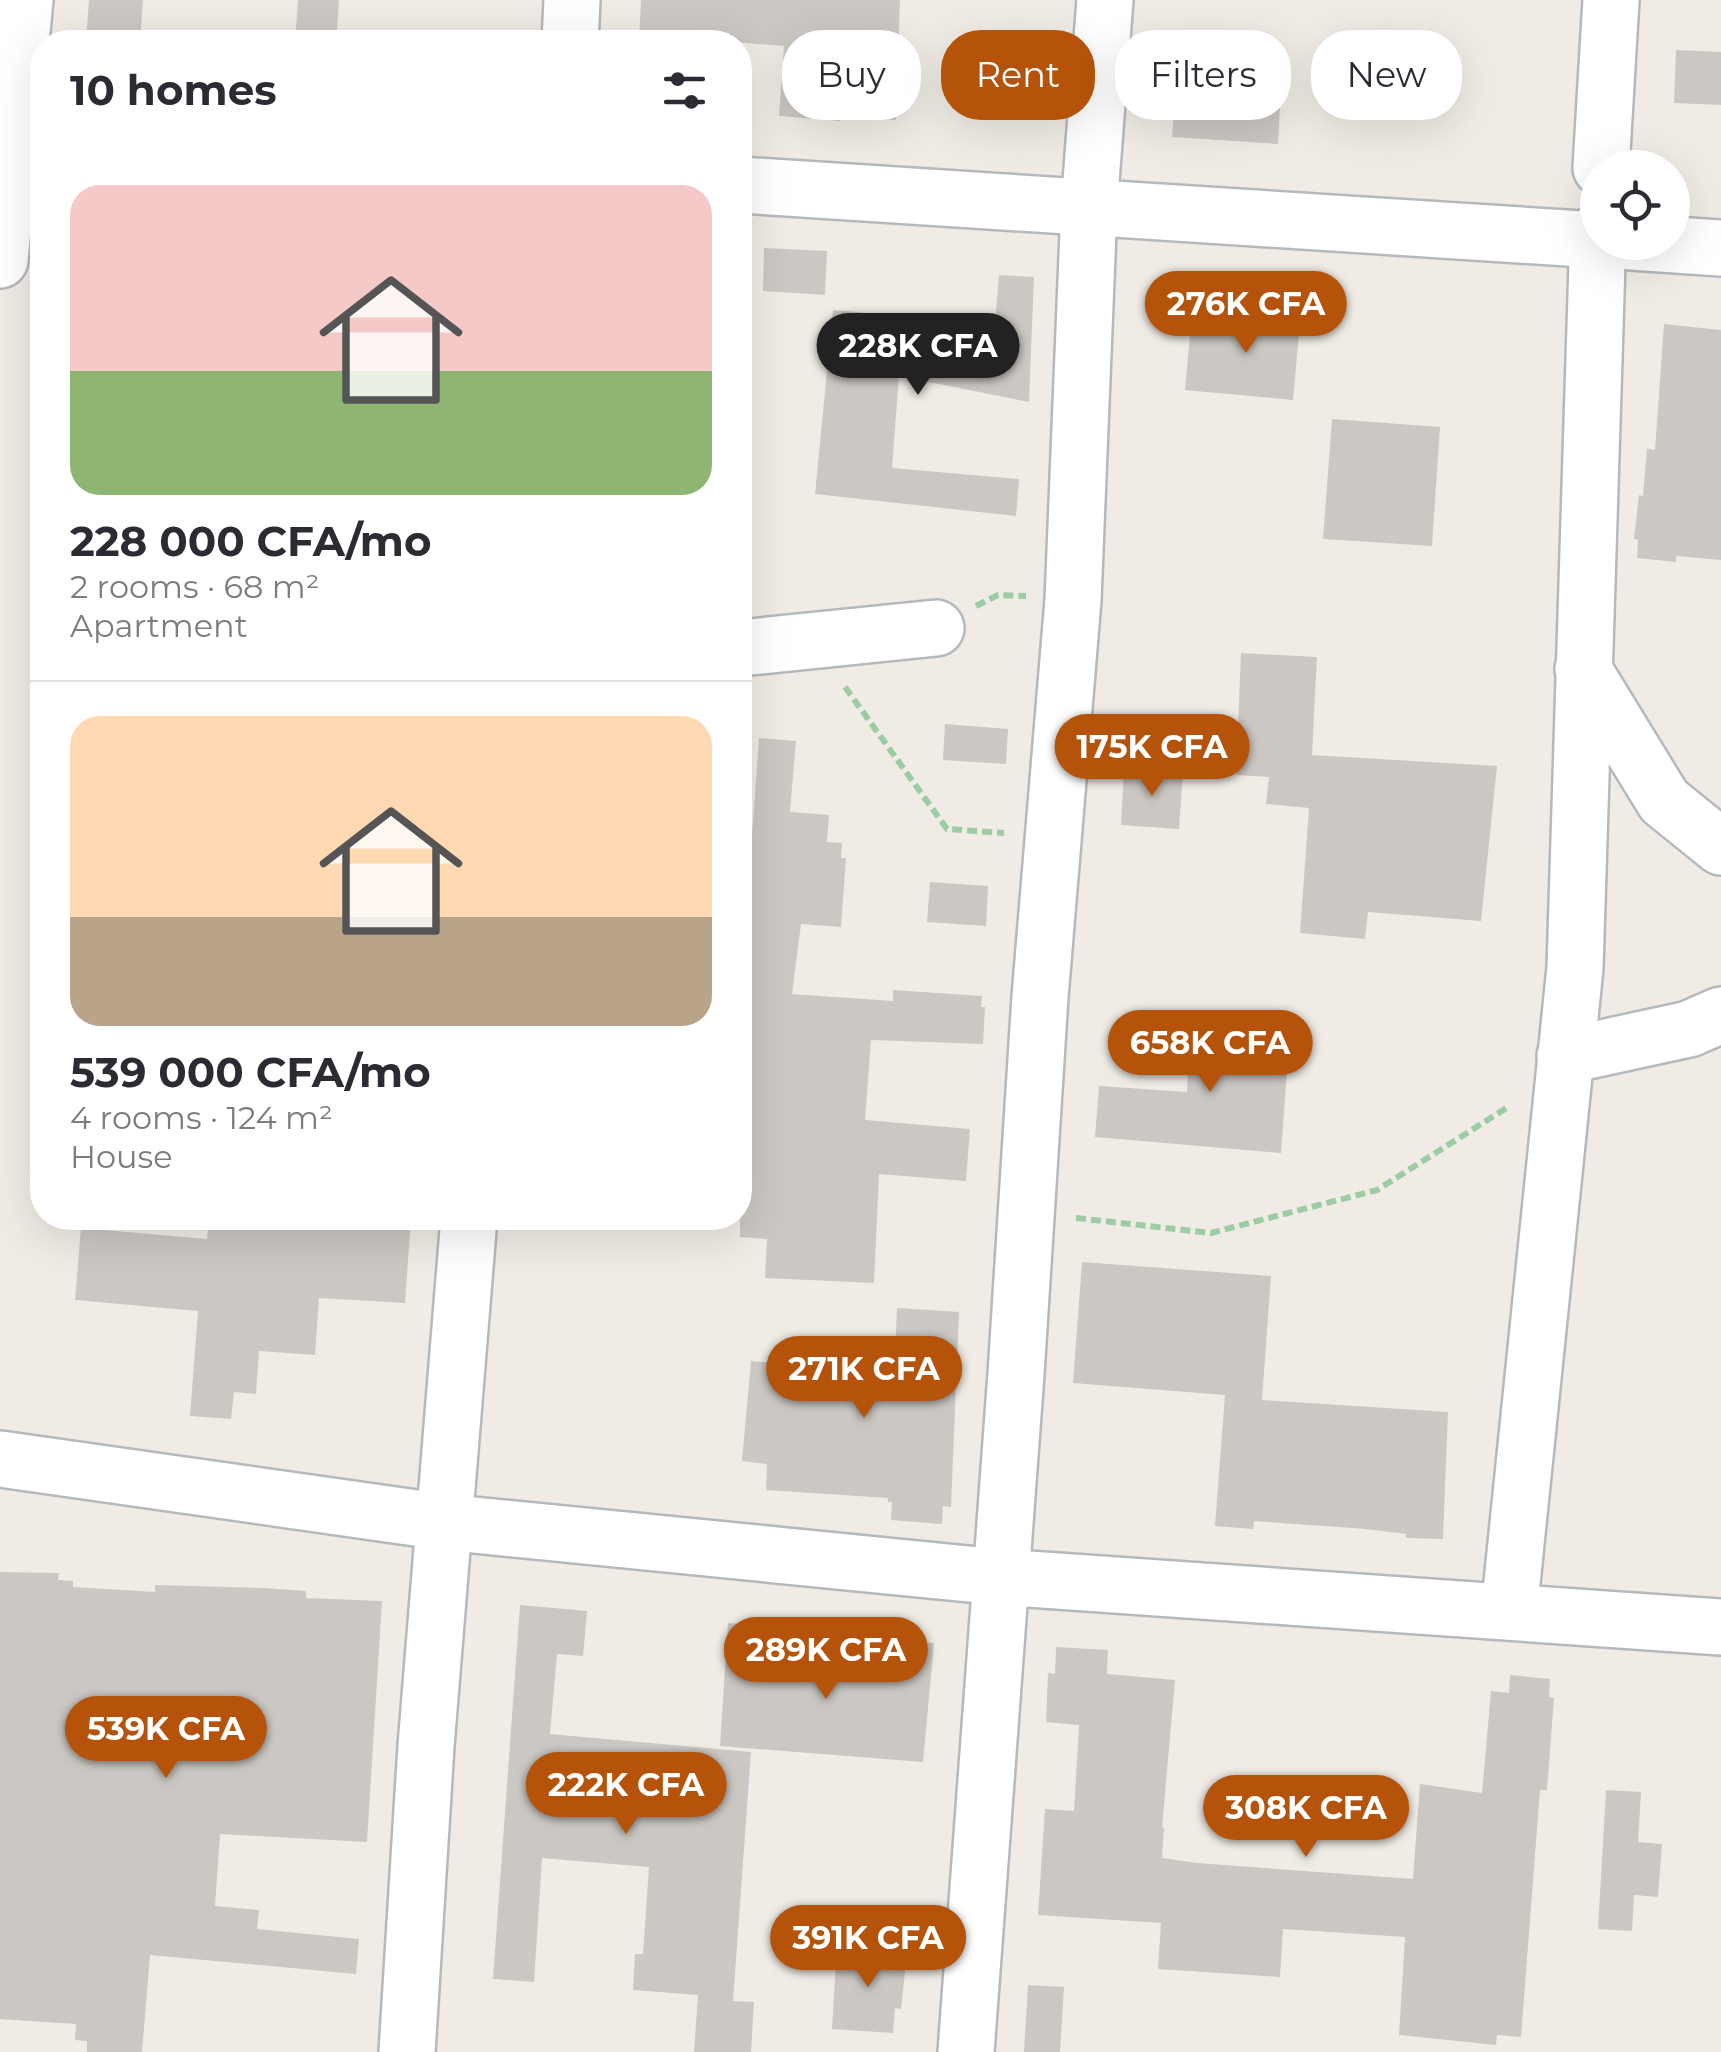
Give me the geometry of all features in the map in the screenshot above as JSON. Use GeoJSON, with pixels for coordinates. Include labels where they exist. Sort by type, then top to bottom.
{"type":"FeatureCollection","features":[{"type":"Feature","properties":{"kind":"street"},"geometry":{"type":"LineString","coordinates":[[0,260],[19,125],[24,0]]}},
{"type":"Feature","properties":{"kind":"street"},"geometry":{"type":"LineString","coordinates":[[571,30],[572,0]]}},
{"type":"Feature","properties":{"kind":"street"},"geometry":{"type":"LineString","coordinates":[[966,2052],[1040,998],[1073,600],[1089,207],[1105,0]]}},
{"type":"Feature","properties":{"kind":"street"},"geometry":{"type":"LineString","coordinates":[[1602,150],[1611,0]]}},
{"type":"Feature","properties":{"kind":"street"},"geometry":{"type":"LineString","coordinates":[[752,185],[1580,239]]}},
{"type":"Feature","properties":{"kind":"street"},"geometry":{"type":"LineString","coordinates":[[1690,246],[1721,248]]}},
{"type":"Feature","properties":{"kind":"street"},"geometry":{"type":"LineString","coordinates":[[1509,1612],[1574,968],[1596,260]]}},
{"type":"Feature","properties":{"kind":"street"},"geometry":{"type":"LineString","coordinates":[[752,647],[936,628]]}},
{"type":"Feature","properties":{"kind":"street"},"geometry":{"type":"LineString","coordinates":[[1584,669],[1664,801],[1721,847]]}},
{"type":"Feature","properties":{"kind":"street"},"geometry":{"type":"LineString","coordinates":[[1566,1056],[1689,1029],[1721,1015]]}},
{"type":"Feature","properties":{"kind":"street"},"geometry":{"type":"LineString","coordinates":[[407,2052],[426,1746],[467,1230]]}},
{"type":"Feature","properties":{"kind":"street"},"geometry":{"type":"LineString","coordinates":[[0,1460],[444,1522],[999,1578],[1721,1626]]}},
{"type":"Feature","properties":{"kind":"path"},"geometry":{"type":"LineString","coordinates":[[936,628],[998,594],[1073,600]]}},
{"type":"Feature","properties":{"kind":"path"},"geometry":{"type":"LineString","coordinates":[[812,641],[947,830],[1055,836]]}},
{"type":"Feature","properties":{"kind":"path"},"geometry":{"type":"LineString","coordinates":[[1025,1213],[1211,1234],[1377,1190],[1502,1113],[1566,1056]]}},
{"type":"Feature","properties":{"kind":"building"},"geometry":{"type":"Polygon","coordinates":[[[89,0],[143,0],[141,30],[87,30],[89,0]]]}},
{"type":"Feature","properties":{"kind":"building"},"geometry":{"type":"Polygon","coordinates":[[[298,0],[339,0],[337,30],[296,30],[298,0]]]}},
{"type":"Feature","properties":{"kind":"building"},"geometry":{"type":"Polygon","coordinates":[[[641,0],[900,0],[899,30],[782,30],[782,46],[752,44],[752,30],[640,30],[641,0]]]}},
{"type":"Feature","properties":{"kind":"building"},"geometry":{"type":"Polygon","coordinates":[[[1676,50],[1721,52],[1721,105],[1674,103],[1676,50]]]}},
{"type":"Feature","properties":{"kind":"building"},"geometry":{"type":"Polygon","coordinates":[[[782,74],[782,116],[779,116],[782,74]]]}},
{"type":"Feature","properties":{"kind":"building"},"geometry":{"type":"Polygon","coordinates":[[[1173,120],[1279,120],[1278,144],[1172,137],[1173,120]]]}},
{"type":"Feature","properties":{"kind":"building"},"geometry":{"type":"Polygon","coordinates":[[[764,248],[827,251],[825,295],[763,291],[764,248]]]}},
{"type":"Feature","properties":{"kind":"building"},"geometry":{"type":"Polygon","coordinates":[[[999,275],[1034,277],[1029,402],[899,376],[892,468],[1019,479],[1016,516],[815,494],[833,310],[995,324],[999,275]]]}},
{"type":"Feature","properties":{"kind":"building"},"geometry":{"type":"Polygon","coordinates":[[[1250,308],[1301,312],[1293,400],[1185,390],[1191,323],[1248,328],[1250,308]]]}},
{"type":"Feature","properties":{"kind":"building"},"geometry":{"type":"Polygon","coordinates":[[[1664,324],[1721,330],[1721,560],[1676,556],[1676,562],[1637,558],[1638,540],[1634,539],[1639,495],[1643,496],[1647,449],[1655,450],[1664,324]]]}},
{"type":"Feature","properties":{"kind":"building"},"geometry":{"type":"Polygon","coordinates":[[[1332,419],[1440,427],[1432,546],[1323,539],[1332,419]]]}},
{"type":"Feature","properties":{"kind":"building"},"geometry":{"type":"Polygon","coordinates":[[[1241,653],[1317,657],[1312,755],[1497,766],[1481,921],[1368,912],[1365,939],[1300,933],[1309,808],[1266,804],[1269,777],[1236,775],[1241,653]]]}},
{"type":"Feature","properties":{"kind":"building"},"geometry":{"type":"Polygon","coordinates":[[[945,724],[1008,729],[1006,764],[943,760],[945,724]]]}},
{"type":"Feature","properties":{"kind":"building"},"geometry":{"type":"Polygon","coordinates":[[[759,738],[796,741],[790,812],[829,815],[827,842],[842,843],[841,858],[846,858],[841,927],[801,924],[792,994],[893,1001],[893,990],[982,996],[981,1007],[985,1007],[983,1044],[871,1040],[865,1120],[970,1129],[966,1181],[879,1174],[874,1283],[765,1278],[767,1239],[740,1237],[740,1230],[752,1230],[752,835],[759,738]]]}},
{"type":"Feature","properties":{"kind":"building"},"geometry":{"type":"Polygon","coordinates":[[[1124,769],[1183,772],[1179,829],[1121,825],[1124,769]]]}},
{"type":"Feature","properties":{"kind":"building"},"geometry":{"type":"Polygon","coordinates":[[[930,882],[988,886],[986,926],[927,922],[930,882]]]}},
{"type":"Feature","properties":{"kind":"building"},"geometry":{"type":"Polygon","coordinates":[[[1190,1024],[1290,1029],[1281,1153],[1095,1137],[1099,1086],[1187,1092],[1190,1024]]]}},
{"type":"Feature","properties":{"kind":"building"},"geometry":{"type":"Polygon","coordinates":[[[81,1230],[207,1239],[208,1230],[410,1230],[405,1303],[319,1298],[315,1355],[259,1351],[256,1394],[234,1392],[231,1419],[190,1416],[198,1311],[75,1300],[81,1230]]]}},
{"type":"Feature","properties":{"kind":"building"},"geometry":{"type":"Polygon","coordinates":[[[1082,1262],[1271,1276],[1262,1400],[1448,1412],[1443,1539],[1254,1521],[1253,1529],[1215,1526],[1225,1395],[1073,1383],[1082,1262]]]}},
{"type":"Feature","properties":{"kind":"building"},"geometry":{"type":"Polygon","coordinates":[[[897,1308],[959,1312],[951,1507],[943,1506],[942,1524],[891,1520],[892,1502],[888,1498],[766,1490],[767,1464],[742,1461],[751,1361],[849,1370],[851,1351],[895,1355],[897,1308]]]}},
{"type":"Feature","properties":{"kind":"building"},"geometry":{"type":"Polygon","coordinates":[[[0,1572],[59,1573],[58,1580],[73,1581],[73,1587],[155,1592],[155,1585],[264,1588],[306,1591],[306,1598],[382,1601],[367,1842],[220,1834],[215,1906],[259,1910],[257,1929],[359,1939],[356,1974],[150,1955],[142,2052],[87,2052],[87,2041],[75,2040],[76,2024],[0,2019],[0,1572]]]}},
{"type":"Feature","properties":{"kind":"building"},"geometry":{"type":"Polygon","coordinates":[[[520,1605],[587,1611],[583,1656],[557,1654],[550,1734],[751,1752],[733,2001],[754,2002],[751,2052],[694,2052],[698,1995],[633,1990],[635,1954],[643,1954],[649,1867],[542,1858],[534,1982],[493,1979],[520,1605]]]}},
{"type":"Feature","properties":{"kind":"building"},"geometry":{"type":"Polygon","coordinates":[[[728,1623],[779,1627],[775,1674],[873,1681],[876,1639],[934,1643],[923,1762],[720,1746],[728,1623]]]}},
{"type":"Feature","properties":{"kind":"building"},"geometry":{"type":"Polygon","coordinates":[[[1056,1647],[1108,1650],[1107,1674],[1175,1680],[1162,1858],[1413,1879],[1420,1784],[1482,1793],[1491,1691],[1509,1693],[1510,1675],[1550,1679],[1549,1697],[1554,1698],[1547,1790],[1540,1790],[1521,2037],[1497,2035],[1496,2045],[1399,2035],[1405,1937],[1283,1929],[1280,1977],[1158,1969],[1161,1923],[1038,1915],[1045,1809],[1074,1811],[1079,1725],[1046,1722],[1048,1673],[1055,1674],[1056,1647]]]}},
{"type":"Feature","properties":{"kind":"building"},"geometry":{"type":"Polygon","coordinates":[[[1606,1790],[1641,1792],[1638,1842],[1662,1844],[1658,1897],[1634,1895],[1632,1931],[1598,1929],[1606,1790]]]}},
{"type":"Feature","properties":{"kind":"building"},"geometry":{"type":"Polygon","coordinates":[[[848,1947],[907,1953],[901,2009],[895,2008],[893,2033],[832,2029],[836,1961],[846,1962],[848,1947]]]}},
{"type":"Feature","properties":{"kind":"building"},"geometry":{"type":"Polygon","coordinates":[[[1028,1985],[1064,1987],[1060,2052],[1024,2052],[1028,1985]]]}}]}
